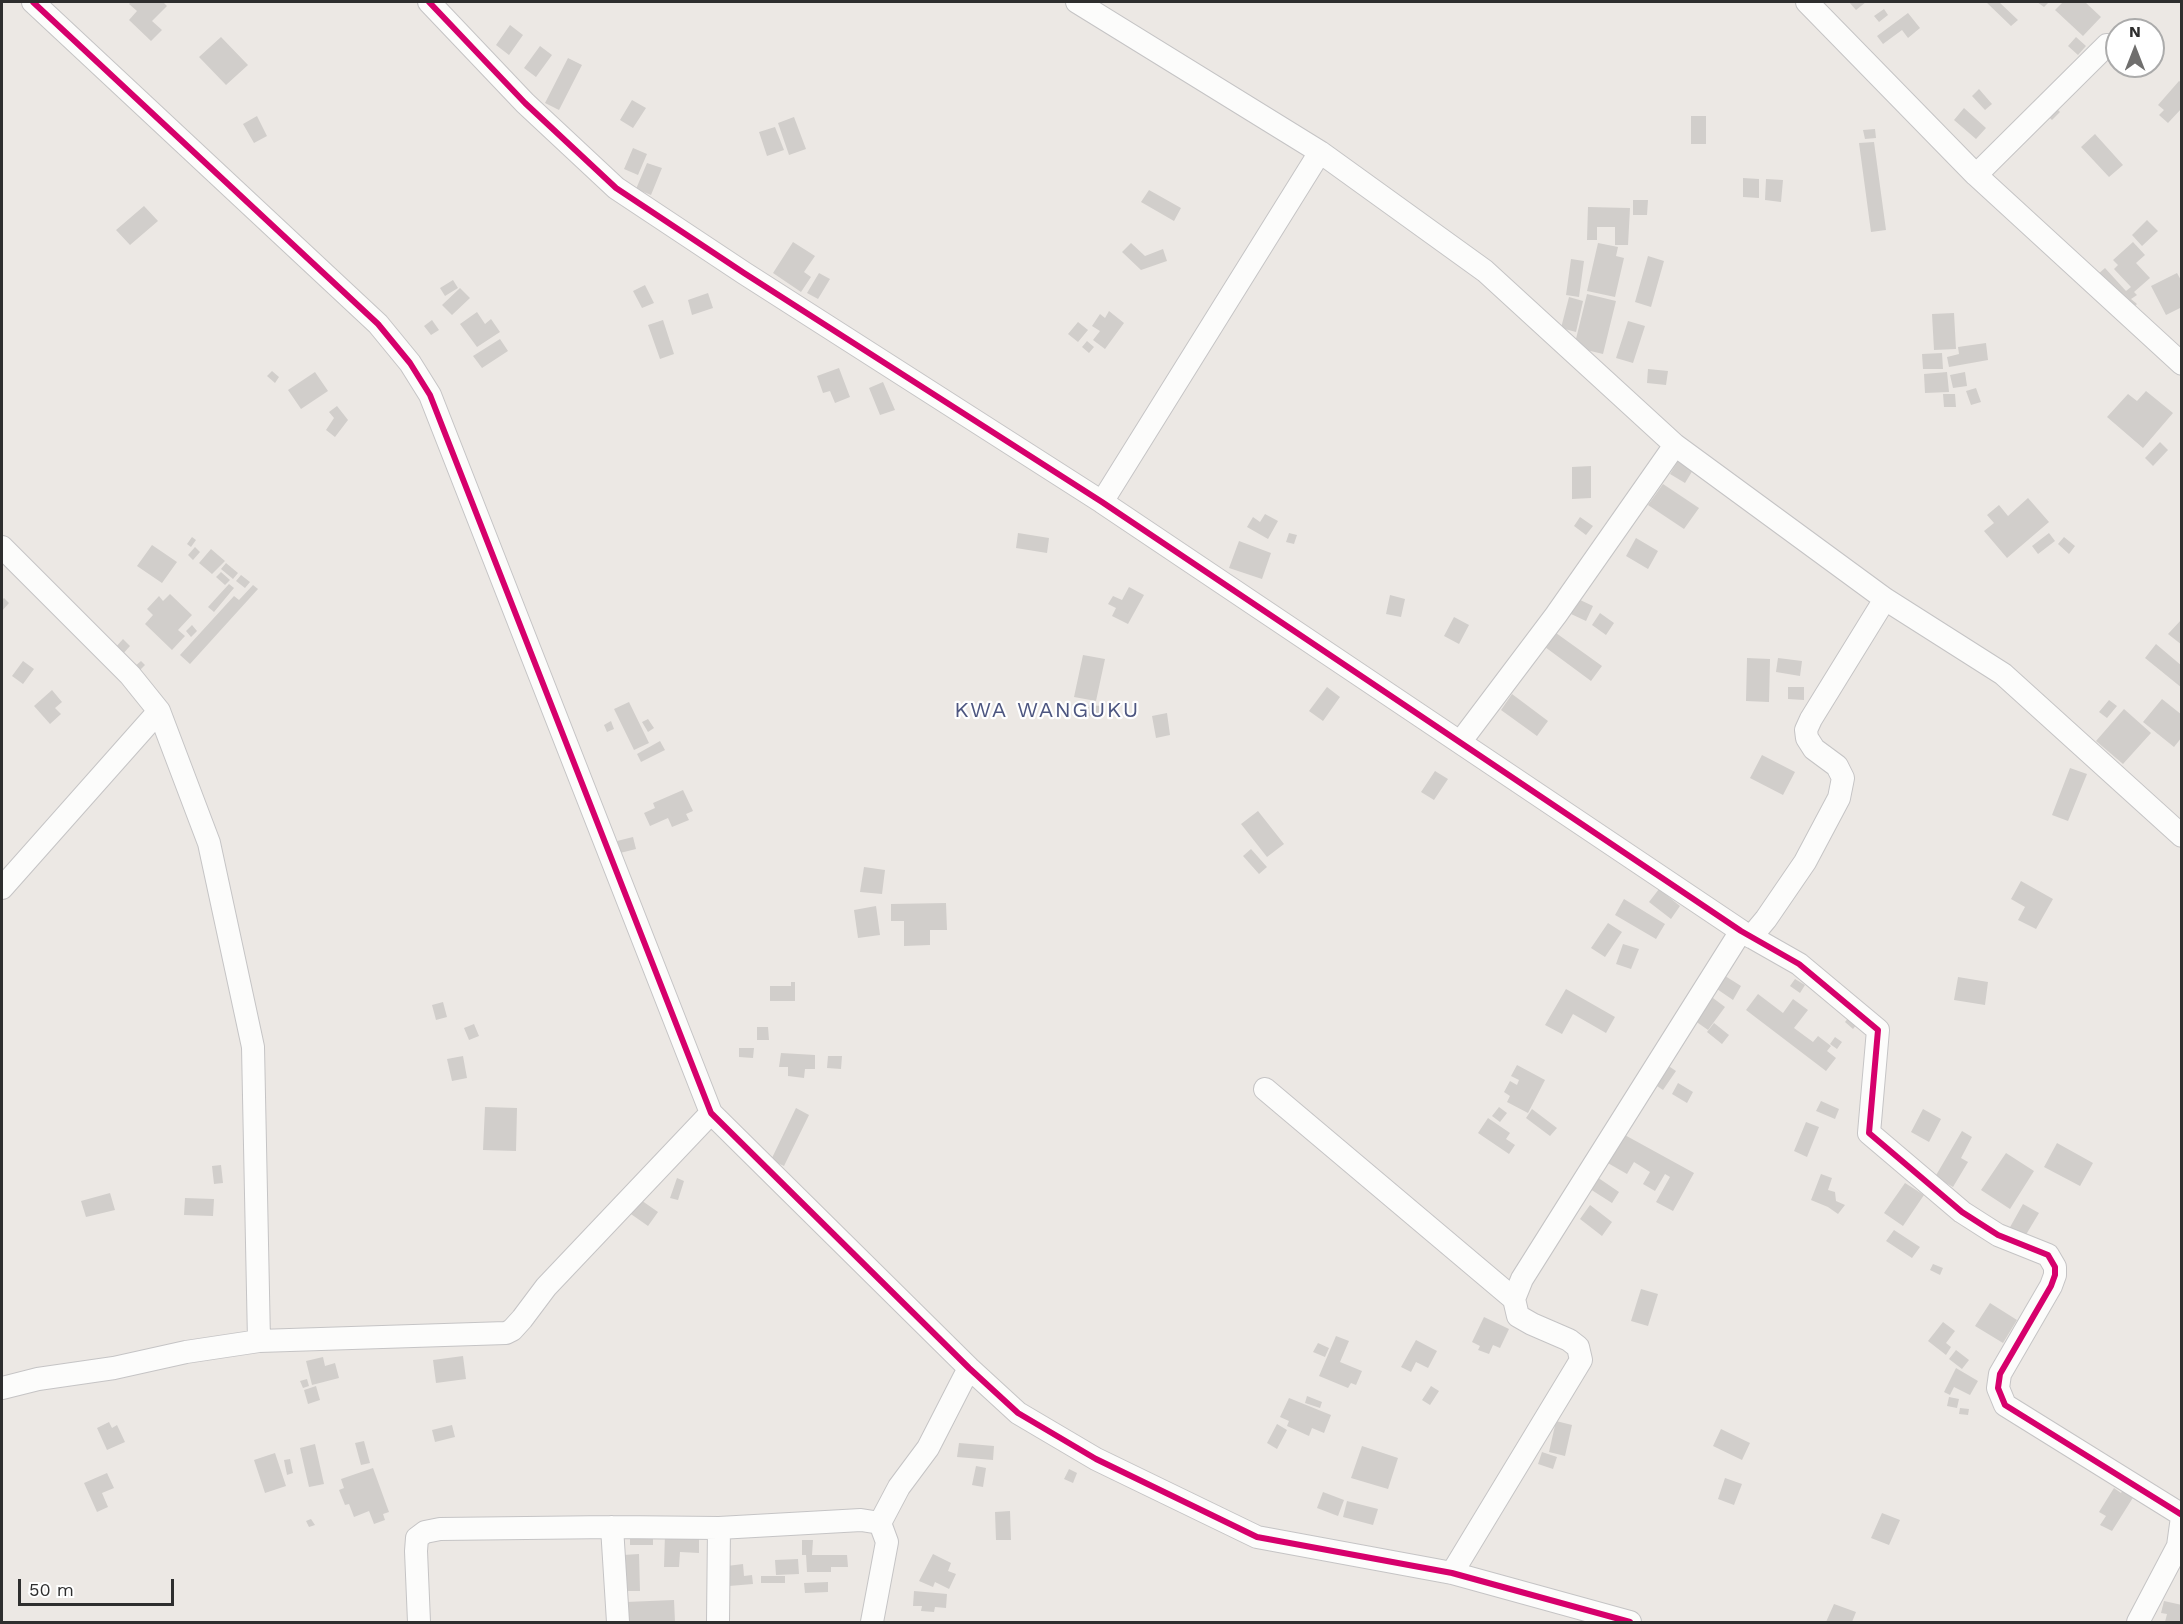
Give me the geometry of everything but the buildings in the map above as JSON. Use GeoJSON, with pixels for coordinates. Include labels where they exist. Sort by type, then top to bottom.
{"type":"FeatureCollection","features":[{"type":"Feature","properties":{"kind":"street"},"geometry":{"type":"LineString","coordinates":[[33,2],[378,324],[410,363],[430,395],[711,1113],[969,1368],[1018,1413],[1086,1454],[1257,1537],[1452,1573],[1630,1623]]}},
{"type":"Feature","properties":{"kind":"street"},"geometry":{"type":"LineString","coordinates":[[429,2],[525,103],[616,188],[744,273],[1102,502],[1746,934],[1799,964],[1878,1030],[1869,1133],[1962,1212],[1998,1234],[2048,1255],[2055,1267],[2051,1286],[2000,1374],[1998,1388],[2005,1405],[2181,1516],[2178,1546],[2138,1623]]}},
{"type":"Feature","properties":{"kind":"street"},"geometry":{"type":"LineString","coordinates":[[1077,2],[1320,152],[1485,271],[1674,445],[1885,599],[2003,674],[2181,836]]}},
{"type":"Feature","properties":{"kind":"street"},"geometry":{"type":"LineString","coordinates":[[1807,2],[1976,175],[2181,364]]}},
{"type":"Feature","properties":{"kind":"street"},"geometry":{"type":"LineString","coordinates":[[1976,175],[2105,47]]}},
{"type":"Feature","properties":{"kind":"street"},"geometry":{"type":"LineString","coordinates":[[1102,502],[1320,152]]}},
{"type":"Feature","properties":{"kind":"street"},"geometry":{"type":"LineString","coordinates":[[1461,741],[1556,615],[1674,445]]}},
{"type":"Feature","properties":{"kind":"street"},"geometry":{"type":"LineString","coordinates":[[2,547],[130,675],[159,711],[209,843],[253,1047],[259,1341]]}},
{"type":"Feature","properties":{"kind":"street"},"geometry":{"type":"LineString","coordinates":[[1452,1573],[1581,1360],[1578,1347],[1569,1340],[1518,1316],[1514,1299],[1522,1279],[1746,934],[1766,919],[1805,862],[1839,798],[1843,778],[1837,766],[1814,749],[1807,738],[1806,730],[1885,599]]}},
{"type":"Feature","properties":{"kind":"street"},"geometry":{"type":"LineString","coordinates":[[2,888],[159,711]]}},
{"type":"Feature","properties":{"kind":"street"},"geometry":{"type":"LineString","coordinates":[[1265,1089],[1514,1299]]}},
{"type":"Feature","properties":{"kind":"street"},"geometry":{"type":"LineString","coordinates":[[2,1388],[38,1379],[114,1368],[186,1352],[259,1341],[501,1333],[512,1330],[546,1287],[711,1113]]}},
{"type":"Feature","properties":{"kind":"street"},"geometry":{"type":"LineString","coordinates":[[872,1623],[886,1542],[880,1524],[899,1487],[928,1448],[969,1368]]}},
{"type":"Feature","properties":{"kind":"street"},"geometry":{"type":"LineString","coordinates":[[419,1623],[416,1551],[417,1538],[425,1532],[440,1529],[720,1528],[861,1520],[880,1524]]}},
{"type":"Feature","properties":{"kind":"street"},"geometry":{"type":"LineString","coordinates":[[612,1527],[618,1623]]}},
{"type":"Feature","properties":{"kind":"street"},"geometry":{"type":"LineString","coordinates":[[718,1623],[720,1528]]}},
{"type":"Feature","properties":{"kind":"cycle path"},"geometry":{"type":"LineString","coordinates":[[33,2],[378,324],[410,363],[430,395],[711,1113],[969,1368],[1018,1413],[1096,1459],[1257,1537],[1452,1573],[1630,1622]]}},
{"type":"Feature","properties":{"kind":"cycle path"},"geometry":{"type":"LineString","coordinates":[[429,2],[525,103],[616,188],[744,273],[1102,502],[1741,931],[1799,964],[1878,1030],[1869,1133],[1962,1212],[1998,1235],[2048,1255],[2055,1267],[2051,1286],[2000,1374],[1998,1388],[2005,1405],[2182,1515]]}},
{"type":"Feature","properties":{"kind":"district","name":"KWA WANGUKU"},"geometry":{"type":"Point","coordinates":[1047,711]}}]}
